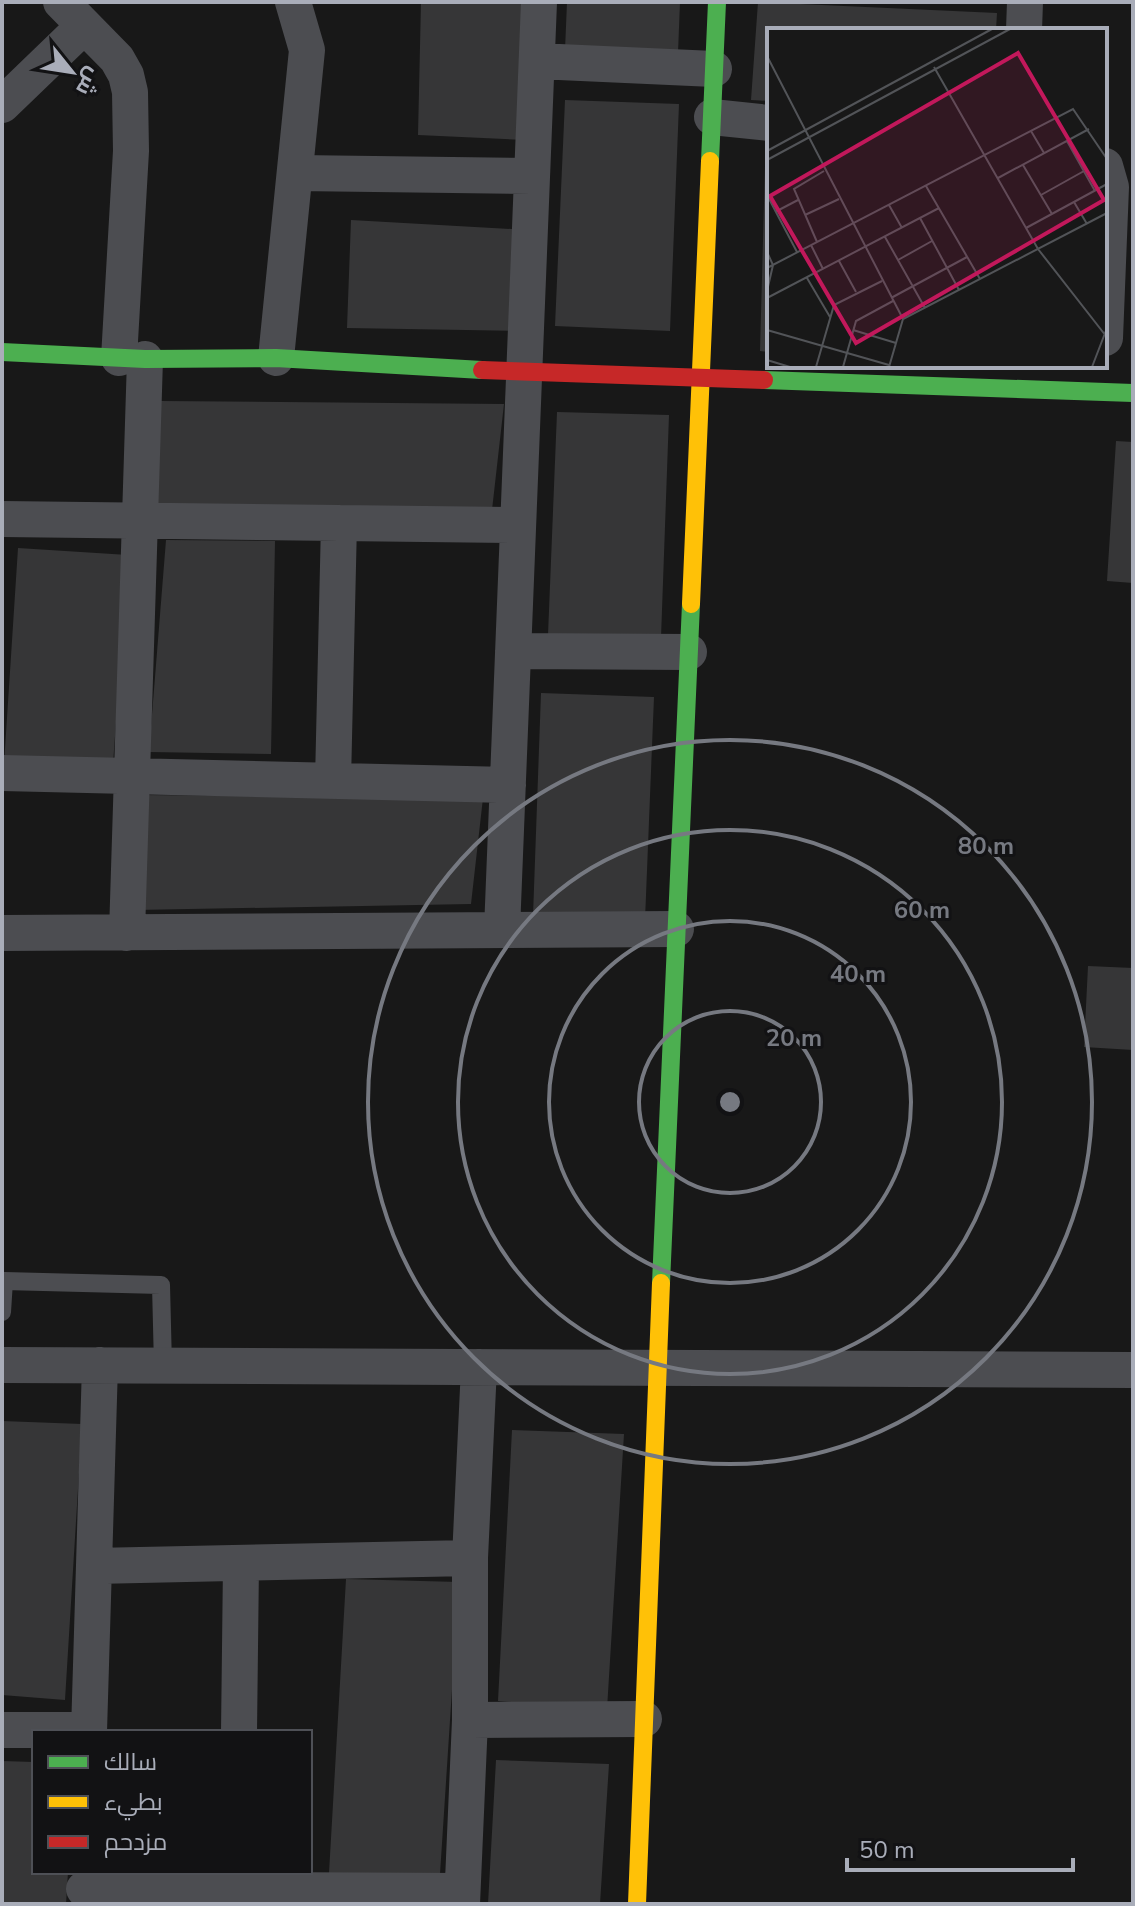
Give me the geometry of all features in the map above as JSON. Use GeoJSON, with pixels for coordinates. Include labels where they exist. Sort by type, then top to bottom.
{"type":"FeatureCollection","features":[{"type":"Feature","properties":{"kind":"street"},"geometry":{"type":"LineString","coordinates":[[276,358],[307,50],[293,2]]}},
{"type":"Feature","properties":{"kind":"street"},"geometry":{"type":"LineString","coordinates":[[502,930],[539,2]]}},
{"type":"Feature","properties":{"kind":"street"},"geometry":{"type":"LineString","coordinates":[[637,1904],[657,1368],[717,2]]}},
{"type":"Feature","properties":{"kind":"street"},"geometry":{"type":"LineString","coordinates":[[1024,28],[1025,2]]}},
{"type":"Feature","properties":{"kind":"street"},"geometry":{"type":"LineString","coordinates":[[2,105],[72,14],[117,59],[126,75],[130,92],[132,358],[140,521],[127,933]]}},
{"type":"Feature","properties":{"kind":"street"},"geometry":{"type":"LineString","coordinates":[[537,61],[714,69]]}},
{"type":"Feature","properties":{"kind":"street"},"geometry":{"type":"LineString","coordinates":[[712,117],[767,123]]}},
{"type":"Feature","properties":{"kind":"street"},"geometry":{"type":"LineString","coordinates":[[297,173],[532,176]]}},
{"type":"Feature","properties":{"kind":"street"},"geometry":{"type":"LineString","coordinates":[[1107,173],[1111,187],[1107,288]]}},
{"type":"Feature","properties":{"kind":"street"},"geometry":{"type":"LineString","coordinates":[[2,352],[132,358],[276,358],[525,372],[701,377],[891,374],[1113,383]]}},
{"type":"Feature","properties":{"kind":"street"},"geometry":{"type":"LineString","coordinates":[[2,519],[518,525]]}},
{"type":"Feature","properties":{"kind":"street"},"geometry":{"type":"LineString","coordinates":[[333,781],[339,523]]}},
{"type":"Feature","properties":{"kind":"street"},"geometry":{"type":"LineString","coordinates":[[513,651],[689,652]]}},
{"type":"Feature","properties":{"kind":"street"},"geometry":{"type":"LineString","coordinates":[[2,773],[508,785]]}},
{"type":"Feature","properties":{"kind":"street"},"geometry":{"type":"LineString","coordinates":[[2,933],[676,929]]}},
{"type":"Feature","properties":{"kind":"street"},"geometry":{"type":"LineString","coordinates":[[2,1365],[1133,1370]]}},
{"type":"Feature","properties":{"kind":"street"},"geometry":{"type":"LineString","coordinates":[[89,1730],[100,1365]]}},
{"type":"Feature","properties":{"kind":"street"},"geometry":{"type":"LineString","coordinates":[[84,1888],[238,1881],[462,1898],[470,1720],[470,1558],[479,1367]]}},
{"type":"Feature","properties":{"kind":"street"},"geometry":{"type":"LineString","coordinates":[[94,1566],[470,1558]]}},
{"type":"Feature","properties":{"kind":"street"},"geometry":{"type":"LineString","coordinates":[[239,1730],[241,1563]]}},
{"type":"Feature","properties":{"kind":"street"},"geometry":{"type":"LineString","coordinates":[[470,1720],[644,1719]]}},
{"type":"Feature","properties":{"kind":"street"},"geometry":{"type":"LineString","coordinates":[[2,1730],[32,1730]]}},
{"type":"Feature","properties":{"kind":"lane"},"geometry":{"type":"LineString","coordinates":[[2,1312],[4,1281],[161,1285],[163,1366]]}},
{"type":"Feature","properties":{"kind":"building"},"geometry":{"type":"Polygon","coordinates":[[[421,2],[530,2],[526,140],[418,135],[421,2]]]}},
{"type":"Feature","properties":{"kind":"building"},"geometry":{"type":"Polygon","coordinates":[[[567,2],[680,2],[678,53],[565,50],[567,2]]]}},
{"type":"Feature","properties":{"kind":"building"},"geometry":{"type":"Polygon","coordinates":[[[758,2],[997,13],[996,28],[767,28],[767,101],[751,100],[758,2]]]}},
{"type":"Feature","properties":{"kind":"building"},"geometry":{"type":"Polygon","coordinates":[[[565,100],[679,104],[670,331],[555,326],[565,100]]]}},
{"type":"Feature","properties":{"kind":"building"},"geometry":{"type":"Polygon","coordinates":[[[765,166],[767,166],[767,352],[760,351],[765,166]]]}},
{"type":"Feature","properties":{"kind":"building"},"geometry":{"type":"Polygon","coordinates":[[[351,220],[529,230],[526,331],[347,328],[351,220]]]}},
{"type":"Feature","properties":{"kind":"building"},"geometry":{"type":"Polygon","coordinates":[[[159,401],[504,404],[492,510],[156,516],[159,401]]]}},
{"type":"Feature","properties":{"kind":"building"},"geometry":{"type":"Polygon","coordinates":[[[557,412],[669,415],[661,638],[548,635],[557,412]]]}},
{"type":"Feature","properties":{"kind":"building"},"geometry":{"type":"Polygon","coordinates":[[[1116,441],[1133,442],[1133,583],[1107,581],[1116,441]]]}},
{"type":"Feature","properties":{"kind":"building"},"geometry":{"type":"Polygon","coordinates":[[[166,540],[275,541],[271,754],[149,752],[166,540]]]}},
{"type":"Feature","properties":{"kind":"building"},"geometry":{"type":"Polygon","coordinates":[[[18,548],[128,555],[113,764],[4,764],[18,548]]]}},
{"type":"Feature","properties":{"kind":"building"},"geometry":{"type":"Polygon","coordinates":[[[541,693],[654,697],[645,920],[533,916],[541,693]]]}},
{"type":"Feature","properties":{"kind":"building"},"geometry":{"type":"Polygon","coordinates":[[[138,795],[483,798],[471,904],[135,910],[138,795]]]}},
{"type":"Feature","properties":{"kind":"building"},"geometry":{"type":"Polygon","coordinates":[[[1088,966],[1133,968],[1133,1050],[1084,1047],[1088,966]]]}},
{"type":"Feature","properties":{"kind":"building"},"geometry":{"type":"Polygon","coordinates":[[[2,1421],[82,1424],[65,1700],[2,1695],[2,1421]]]}},
{"type":"Feature","properties":{"kind":"building"},"geometry":{"type":"Polygon","coordinates":[[[512,1430],[624,1434],[607,1709],[498,1701],[512,1430]]]}},
{"type":"Feature","properties":{"kind":"building"},"geometry":{"type":"Polygon","coordinates":[[[346,1579],[459,1582],[440,1874],[329,1873],[346,1579]]]}},
{"type":"Feature","properties":{"kind":"building"},"geometry":{"type":"Polygon","coordinates":[[[496,1760],[609,1764],[600,1904],[488,1904],[496,1760]]]}},
{"type":"Feature","properties":{"kind":"building"},"geometry":{"type":"Polygon","coordinates":[[[2,1761],[32,1762],[32,1874],[68,1874],[66,1904],[2,1904],[2,1761]]]}},
{"type":"Feature","properties":{"kind":"traffic: fast"},"geometry":{"type":"LineString","coordinates":[[710,161],[717,2]]}},
{"type":"Feature","properties":{"kind":"traffic: fast"},"geometry":{"type":"LineString","coordinates":[[2,352],[145,359],[276,358],[482,370]]}},
{"type":"Feature","properties":{"kind":"traffic: fast"},"geometry":{"type":"LineString","coordinates":[[764,380],[1133,393]]}},
{"type":"Feature","properties":{"kind":"traffic: fast"},"geometry":{"type":"LineString","coordinates":[[661,1283],[691,604]]}},
{"type":"Feature","properties":{"kind":"traffic: slow"},"geometry":{"type":"LineString","coordinates":[[691,604],[710,161]]}},
{"type":"Feature","properties":{"kind":"traffic: slow"},"geometry":{"type":"LineString","coordinates":[[637,1904],[661,1283]]}},
{"type":"Feature","properties":{"kind":"traffic: jam"},"geometry":{"type":"LineString","coordinates":[[482,370],[764,380]]}}]}
